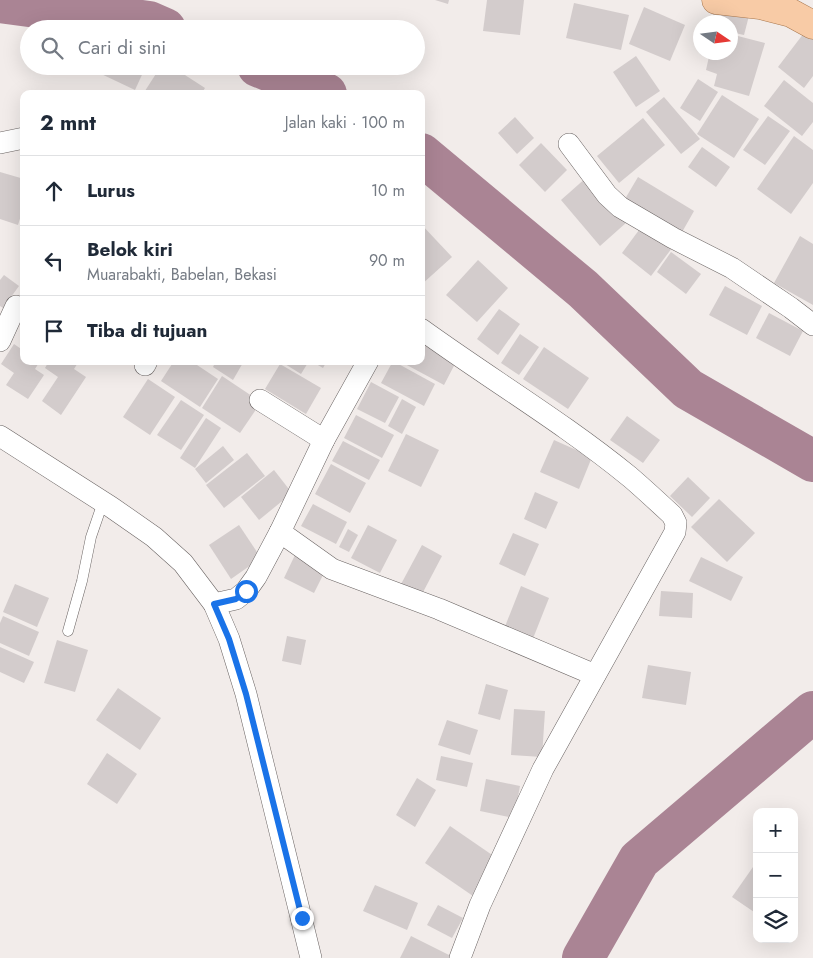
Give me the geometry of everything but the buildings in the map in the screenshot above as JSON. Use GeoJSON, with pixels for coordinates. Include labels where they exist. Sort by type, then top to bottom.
{"type":"FeatureCollection","features":[{"type":"Feature","properties":{"kind":"main road"},"geometry":{"type":"LineString","coordinates":[[716,0],[760,5],[799,13]]}},
{"type":"Feature","properties":{"kind":"street"},"geometry":{"type":"LineString","coordinates":[[0,142],[20,139]]}},
{"type":"Feature","properties":{"kind":"street"},"geometry":{"type":"LineString","coordinates":[[569,144],[601,188],[620,207],[672,238],[732,268],[813,325]]}},
{"type":"Feature","properties":{"kind":"street"},"geometry":{"type":"LineString","coordinates":[[0,341],[16,306]]}},
{"type":"Feature","properties":{"kind":"street"},"geometry":{"type":"LineString","coordinates":[[425,332],[630,476],[675,518],[675,532],[543,769],[480,905],[460,958]]}},
{"type":"Feature","properties":{"kind":"street"},"geometry":{"type":"LineString","coordinates":[[214,604],[236,599],[246,591],[256,578],[324,440],[366,365]]}},
{"type":"Feature","properties":{"kind":"street"},"geometry":{"type":"LineString","coordinates":[[260,400],[324,440]]}},
{"type":"Feature","properties":{"kind":"street"},"geometry":{"type":"LineString","coordinates":[[0,436],[169,549],[183,563],[214,604],[229,639],[246,694],[311,958]]}},
{"type":"Feature","properties":{"kind":"street"},"geometry":{"type":"LineString","coordinates":[[280,532],[332,569],[439,609],[595,675]]}},
{"type":"Feature","properties":{"kind":"lane"},"geometry":{"type":"LineString","coordinates":[[68,631],[82,581],[91,537],[102,505]]}},
{"type":"Feature","properties":{"kind":"waterway"},"geometry":{"type":"LineString","coordinates":[[0,2],[134,20]]}},
{"type":"Feature","properties":{"kind":"waterway"},"geometry":{"type":"LineString","coordinates":[[280,75],[316,90]]}},
{"type":"Feature","properties":{"kind":"waterway"},"geometry":{"type":"LineString","coordinates":[[425,157],[583,289],[688,389],[813,461]]}},
{"type":"Feature","properties":{"kind":"waterway"},"geometry":{"type":"LineString","coordinates":[[583,958],[639,860],[813,712]]}},
{"type":"Feature","properties":{"kind":"route"},"geometry":{"type":"LineString","coordinates":[[246,591],[230,602],[214,604],[229,639],[246,694],[302,918]]}}]}
